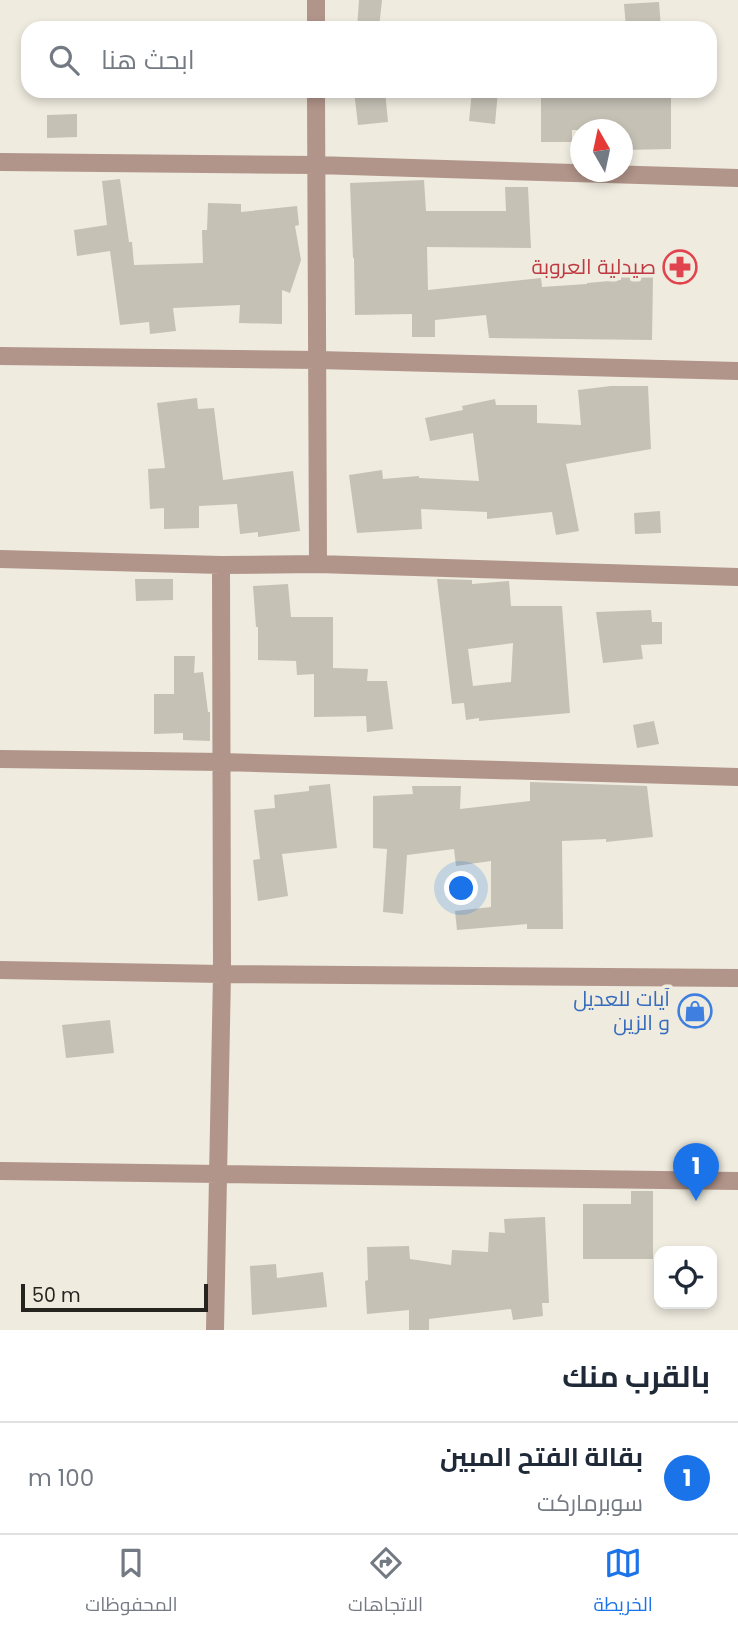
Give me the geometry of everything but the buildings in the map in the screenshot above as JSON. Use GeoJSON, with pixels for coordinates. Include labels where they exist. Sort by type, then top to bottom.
{"type":"FeatureCollection","features":[{"type":"Feature","properties":{"kind":"street"},"geometry":{"type":"LineString","coordinates":[[316,0],[316,21]]}},
{"type":"Feature","properties":{"kind":"street"},"geometry":{"type":"LineString","coordinates":[[316,98],[318,564]]}},
{"type":"Feature","properties":{"kind":"street"},"geometry":{"type":"LineString","coordinates":[[0,162],[316,165],[738,178]]}},
{"type":"Feature","properties":{"kind":"street"},"geometry":{"type":"LineString","coordinates":[[0,356],[318,360],[738,371]]}},
{"type":"Feature","properties":{"kind":"street"},"geometry":{"type":"LineString","coordinates":[[0,559],[221,565],[318,564],[738,577]]}},
{"type":"Feature","properties":{"kind":"street"},"geometry":{"type":"LineString","coordinates":[[215,1330],[222,974],[221,565]]}},
{"type":"Feature","properties":{"kind":"street"},"geometry":{"type":"LineString","coordinates":[[0,759],[222,762],[738,777]]}},
{"type":"Feature","properties":{"kind":"street"},"geometry":{"type":"LineString","coordinates":[[0,970],[738,978]]}},
{"type":"Feature","properties":{"kind":"street"},"geometry":{"type":"LineString","coordinates":[[0,1171],[738,1181]]}},
{"type":"Feature","properties":{"kind":"place","name":"صيدلية العروبة"},"geometry":{"type":"Point","coordinates":[680,267]}},
{"type":"Feature","properties":{"kind":"place","name":"آيات للعديل و الزين"},"geometry":{"type":"Point","coordinates":[695,1011]}},
{"type":"Feature","properties":{"kind":"place","name":"بقالة الفتح المبين"},"geometry":{"type":"Point","coordinates":[696,1201]}}]}
